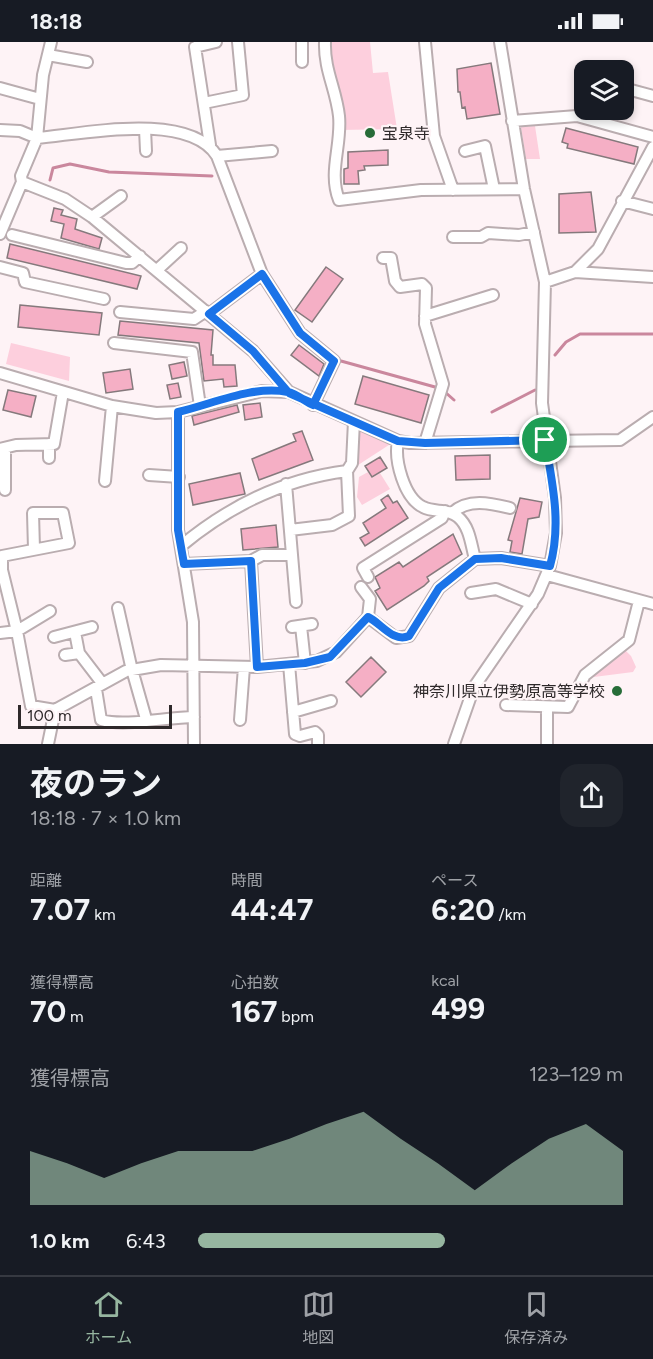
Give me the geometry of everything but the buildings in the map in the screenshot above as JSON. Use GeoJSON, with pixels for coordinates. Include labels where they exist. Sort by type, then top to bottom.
{"type":"FeatureCollection","features":[{"type":"Feature","properties":{"kind":"street"},"geometry":{"type":"LineString","coordinates":[[51,42],[40,99],[37,138],[21,176],[22,182],[6,234],[126,263],[132,263],[140,256]]}},
{"type":"Feature","properties":{"kind":"street"},"geometry":{"type":"LineString","coordinates":[[216,42],[191,48],[204,103],[210,145],[217,156],[262,274],[300,333],[334,361],[313,405]]}},
{"type":"Feature","properties":{"kind":"street"},"geometry":{"type":"LineString","coordinates":[[204,103],[243,95],[238,42]]}},
{"type":"Feature","properties":{"kind":"street"},"geometry":{"type":"LineString","coordinates":[[302,42],[302,62]]}},
{"type":"Feature","properties":{"kind":"street"},"geometry":{"type":"LineString","coordinates":[[325,42],[325,63],[339,116],[333,184],[339,200],[421,190],[524,189]]}},
{"type":"Feature","properties":{"kind":"street"},"geometry":{"type":"LineString","coordinates":[[425,42],[434,136],[453,190]]}},
{"type":"Feature","properties":{"kind":"street"},"geometry":{"type":"LineString","coordinates":[[454,744],[474,687],[531,604],[548,570],[555,543],[556,508],[545,440],[542,403],[545,282],[524,189],[500,42]]}},
{"type":"Feature","properties":{"kind":"street"},"geometry":{"type":"LineString","coordinates":[[48,55],[87,62]]}},
{"type":"Feature","properties":{"kind":"street"},"geometry":{"type":"LineString","coordinates":[[0,88],[40,99]]}},
{"type":"Feature","properties":{"kind":"street"},"geometry":{"type":"LineString","coordinates":[[634,91],[653,96]]}},
{"type":"Feature","properties":{"kind":"street"},"geometry":{"type":"LineString","coordinates":[[513,121],[577,116],[653,137]]}},
{"type":"Feature","properties":{"kind":"street"},"geometry":{"type":"LineString","coordinates":[[0,130],[20,131],[37,138],[145,129],[171,130],[210,145]]}},
{"type":"Feature","properties":{"kind":"street"},"geometry":{"type":"LineString","coordinates":[[145,129],[146,151]]}},
{"type":"Feature","properties":{"kind":"street"},"geometry":{"type":"LineString","coordinates":[[465,151],[485,146],[494,189]]}},
{"type":"Feature","properties":{"kind":"street"},"geometry":{"type":"LineString","coordinates":[[575,272],[598,249],[653,147]]}},
{"type":"Feature","properties":{"kind":"street"},"geometry":{"type":"LineString","coordinates":[[217,156],[272,151]]}},
{"type":"Feature","properties":{"kind":"street"},"geometry":{"type":"LineString","coordinates":[[22,182],[65,199],[92,217],[253,351],[289,393]]}},
{"type":"Feature","properties":{"kind":"street"},"geometry":{"type":"LineString","coordinates":[[92,217],[101,208],[121,196]]}},
{"type":"Feature","properties":{"kind":"street"},"geometry":{"type":"LineString","coordinates":[[622,201],[653,209]]}},
{"type":"Feature","properties":{"kind":"street"},"geometry":{"type":"LineString","coordinates":[[453,237],[481,237],[488,233],[519,235],[534,232]]}},
{"type":"Feature","properties":{"kind":"street"},"geometry":{"type":"LineString","coordinates":[[157,270],[181,248]]}},
{"type":"Feature","properties":{"kind":"street"},"geometry":{"type":"LineString","coordinates":[[392,258],[395,281],[400,287],[422,284],[426,288],[425,324],[443,384],[425,443]]}},
{"type":"Feature","properties":{"kind":"street"},"geometry":{"type":"LineString","coordinates":[[0,267],[23,273],[25,282],[104,299]]}},
{"type":"Feature","properties":{"kind":"street"},"geometry":{"type":"LineString","coordinates":[[545,282],[575,272],[653,277]]}},
{"type":"Feature","properties":{"kind":"street"},"geometry":{"type":"LineString","coordinates":[[120,312],[194,319],[262,274]]}},
{"type":"Feature","properties":{"kind":"street"},"geometry":{"type":"LineString","coordinates":[[425,316],[475,297],[493,295]]}},
{"type":"Feature","properties":{"kind":"street"},"geometry":{"type":"LineString","coordinates":[[114,343],[189,350],[195,360],[201,406]]}},
{"type":"Feature","properties":{"kind":"street"},"geometry":{"type":"LineString","coordinates":[[0,373],[112,406],[147,413],[178,412],[262,391],[289,393],[398,441],[425,443],[620,440],[653,417]]}},
{"type":"Feature","properties":{"kind":"street"},"geometry":{"type":"LineString","coordinates":[[5,490],[2,449],[55,442],[63,392]]}},
{"type":"Feature","properties":{"kind":"street"},"geometry":{"type":"LineString","coordinates":[[105,481],[112,406]]}},
{"type":"Feature","properties":{"kind":"street"},"geometry":{"type":"LineString","coordinates":[[178,412],[178,530],[193,622],[194,744]]}},
{"type":"Feature","properties":{"kind":"street"},"geometry":{"type":"LineString","coordinates":[[290,530],[332,525],[349,516],[347,471],[352,463],[354,421]]}},
{"type":"Feature","properties":{"kind":"street"},"geometry":{"type":"LineString","coordinates":[[398,441],[396,450],[405,484],[412,499],[426,508],[448,512],[463,522],[475,559]]}},
{"type":"Feature","properties":{"kind":"street"},"geometry":{"type":"LineString","coordinates":[[49,444],[49,458]]}},
{"type":"Feature","properties":{"kind":"street"},"geometry":{"type":"LineString","coordinates":[[181,546],[230,510],[286,484],[347,471]]}},
{"type":"Feature","properties":{"kind":"street"},"geometry":{"type":"LineString","coordinates":[[149,475],[178,477]]}},
{"type":"Feature","properties":{"kind":"street"},"geometry":{"type":"LineString","coordinates":[[286,484],[296,602]]}},
{"type":"Feature","properties":{"kind":"street"},"geometry":{"type":"LineString","coordinates":[[368,577],[363,568],[460,506],[477,503],[510,507]]}},
{"type":"Feature","properties":{"kind":"street"},"geometry":{"type":"LineString","coordinates":[[34,549],[33,513],[63,513],[69,543],[2,556],[2,570],[17,631],[31,706],[55,710],[133,670],[161,665],[257,667],[305,663],[330,657],[368,617],[370,599],[361,587]]}},
{"type":"Feature","properties":{"kind":"street"},"geometry":{"type":"LineString","coordinates":[[184,564],[251,561],[262,555],[291,555]]}},
{"type":"Feature","properties":{"kind":"street"},"geometry":{"type":"LineString","coordinates":[[368,617],[396,638],[409,636],[439,588],[475,559],[501,558],[548,570],[639,601],[653,603]]}},
{"type":"Feature","properties":{"kind":"street"},"geometry":{"type":"LineString","coordinates":[[251,561],[257,667]]}},
{"type":"Feature","properties":{"kind":"street"},"geometry":{"type":"LineString","coordinates":[[476,590],[496,589],[531,604]]}},
{"type":"Feature","properties":{"kind":"street"},"geometry":{"type":"LineString","coordinates":[[506,705],[568,707],[585,675],[629,640],[639,601]]}},
{"type":"Feature","properties":{"kind":"street"},"geometry":{"type":"LineString","coordinates":[[0,633],[17,631],[50,611]]}},
{"type":"Feature","properties":{"kind":"street"},"geometry":{"type":"LineString","coordinates":[[116,614],[146,719]]}},
{"type":"Feature","properties":{"kind":"street"},"geometry":{"type":"LineString","coordinates":[[302,626],[305,663]]}},
{"type":"Feature","properties":{"kind":"street"},"geometry":{"type":"LineString","coordinates":[[54,637],[92,627]]}},
{"type":"Feature","properties":{"kind":"street"},"geometry":{"type":"LineString","coordinates":[[75,632],[79,653],[99,686],[101,720],[123,722],[194,717]]}},
{"type":"Feature","properties":{"kind":"street"},"geometry":{"type":"LineString","coordinates":[[65,655],[79,653]]}},
{"type":"Feature","properties":{"kind":"street"},"geometry":{"type":"LineString","coordinates":[[289,664],[295,734],[300,736],[315,732],[318,735],[318,744]]}},
{"type":"Feature","properties":{"kind":"street"},"geometry":{"type":"LineString","coordinates":[[240,720],[244,667]]}},
{"type":"Feature","properties":{"kind":"street"},"geometry":{"type":"LineString","coordinates":[[293,712],[331,701]]}},
{"type":"Feature","properties":{"kind":"street"},"geometry":{"type":"LineString","coordinates":[[547,708],[547,744]]}},
{"type":"Feature","properties":{"kind":"street"},"geometry":{"type":"LineString","coordinates":[[48,744],[55,710]]}},
{"type":"Feature","properties":{"kind":"shaded area"},"geometry":{"type":"Polygon","coordinates":[[[328,42],[370,42],[373,73],[388,72],[397,129],[340,130],[328,42]]]}},
{"type":"Feature","properties":{"kind":"shaded area"},"geometry":{"type":"Polygon","coordinates":[[[535,126],[540,159],[526,159],[521,127],[535,126]]]}},
{"type":"Feature","properties":{"kind":"shaded area"},"geometry":{"type":"Polygon","coordinates":[[[11,343],[70,357],[69,381],[6,364],[11,343]]]}},
{"type":"Feature","properties":{"kind":"shaded area"},"geometry":{"type":"Polygon","coordinates":[[[362,429],[392,443],[355,467],[357,433],[362,429]]]}},
{"type":"Feature","properties":{"kind":"shaded area"},"geometry":{"type":"Polygon","coordinates":[[[368,472],[372,478],[380,473],[390,489],[362,505],[357,497],[359,477],[368,472]]]}},
{"type":"Feature","properties":{"kind":"shaded area"},"geometry":{"type":"Polygon","coordinates":[[[622,647],[631,656],[636,667],[633,672],[586,678],[622,647]]]}},
{"type":"Feature","properties":{"kind":"waterway"},"geometry":{"type":"LineString","coordinates":[[50,180],[53,168],[70,164],[109,172],[212,176]]}},
{"type":"Feature","properties":{"kind":"waterway"},"geometry":{"type":"LineString","coordinates":[[555,355],[566,342],[580,334],[653,334]]}},
{"type":"Feature","properties":{"kind":"waterway"},"geometry":{"type":"LineString","coordinates":[[341,361],[435,387]]}},
{"type":"Feature","properties":{"kind":"waterway"},"geometry":{"type":"LineString","coordinates":[[492,412],[535,390]]}},
{"type":"Feature","properties":{"kind":"waterway"},"geometry":{"type":"LineString","coordinates":[[445,392],[454,400]]}},
{"type":"Feature","properties":{"kind":"place","name":"宝泉寺"},"geometry":{"type":"Point","coordinates":[370,133]}},
{"type":"Feature","properties":{"kind":"place","name":"神奈川県立伊勢原高等学校"},"geometry":{"type":"Point","coordinates":[617,691]}},
{"type":"Feature","properties":{"kind":"route"},"geometry":{"type":"LineString","coordinates":[[545,440],[425,443],[398,441],[313,405],[289,393],[253,351],[209,314],[262,274],[300,333],[334,361],[313,405],[302,399],[289,393],[262,391],[178,412],[180,447],[178,530],[184,564],[251,561],[257,667],[316,662],[330,657],[368,617],[371,617],[396,638],[402,639],[409,636],[439,588],[471,565],[475,559],[501,558],[550,566],[557,522],[545,440]]}}]}
